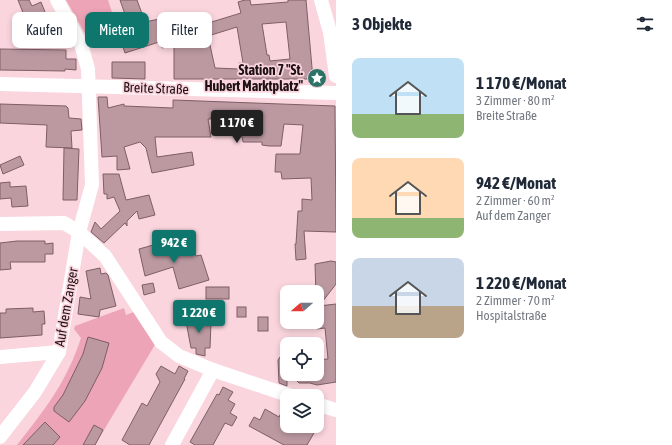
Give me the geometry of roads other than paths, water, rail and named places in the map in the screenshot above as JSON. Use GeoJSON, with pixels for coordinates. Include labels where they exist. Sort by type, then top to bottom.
{"type":"FeatureCollection","features":[{"type":"Feature","properties":{"kind":"street","name":"Auf dem Zanger"},"geometry":{"type":"LineString","coordinates":[[0,437],[35,392],[59,352],[79,232],[92,185],[88,69],[85,53],[56,0]]}},
{"type":"Feature","properties":{"kind":"street"},"geometry":{"type":"LineString","coordinates":[[321,0],[330,32],[336,76]]}},
{"type":"Feature","properties":{"kind":"street","name":"Breite Straße"},"geometry":{"type":"LineString","coordinates":[[0,84],[336,93]]}},
{"type":"Feature","properties":{"kind":"street"},"geometry":{"type":"LineString","coordinates":[[0,224],[64,223],[79,232],[105,256],[161,342],[179,356],[213,370],[280,392]]}},
{"type":"Feature","properties":{"kind":"street"},"geometry":{"type":"LineString","coordinates":[[0,357],[59,352]]}},
{"type":"Feature","properties":{"kind":"street"},"geometry":{"type":"LineString","coordinates":[[172,445],[213,370]]}},
{"type":"Feature","properties":{"kind":"street"},"geometry":{"type":"LineString","coordinates":[[324,406],[336,410]]}},
{"type":"Feature","properties":{"kind":"place","name":"Station 7 \"St. Hubert Marktplatz\""},"geometry":{"type":"Point","coordinates":[317,78]}}]}
